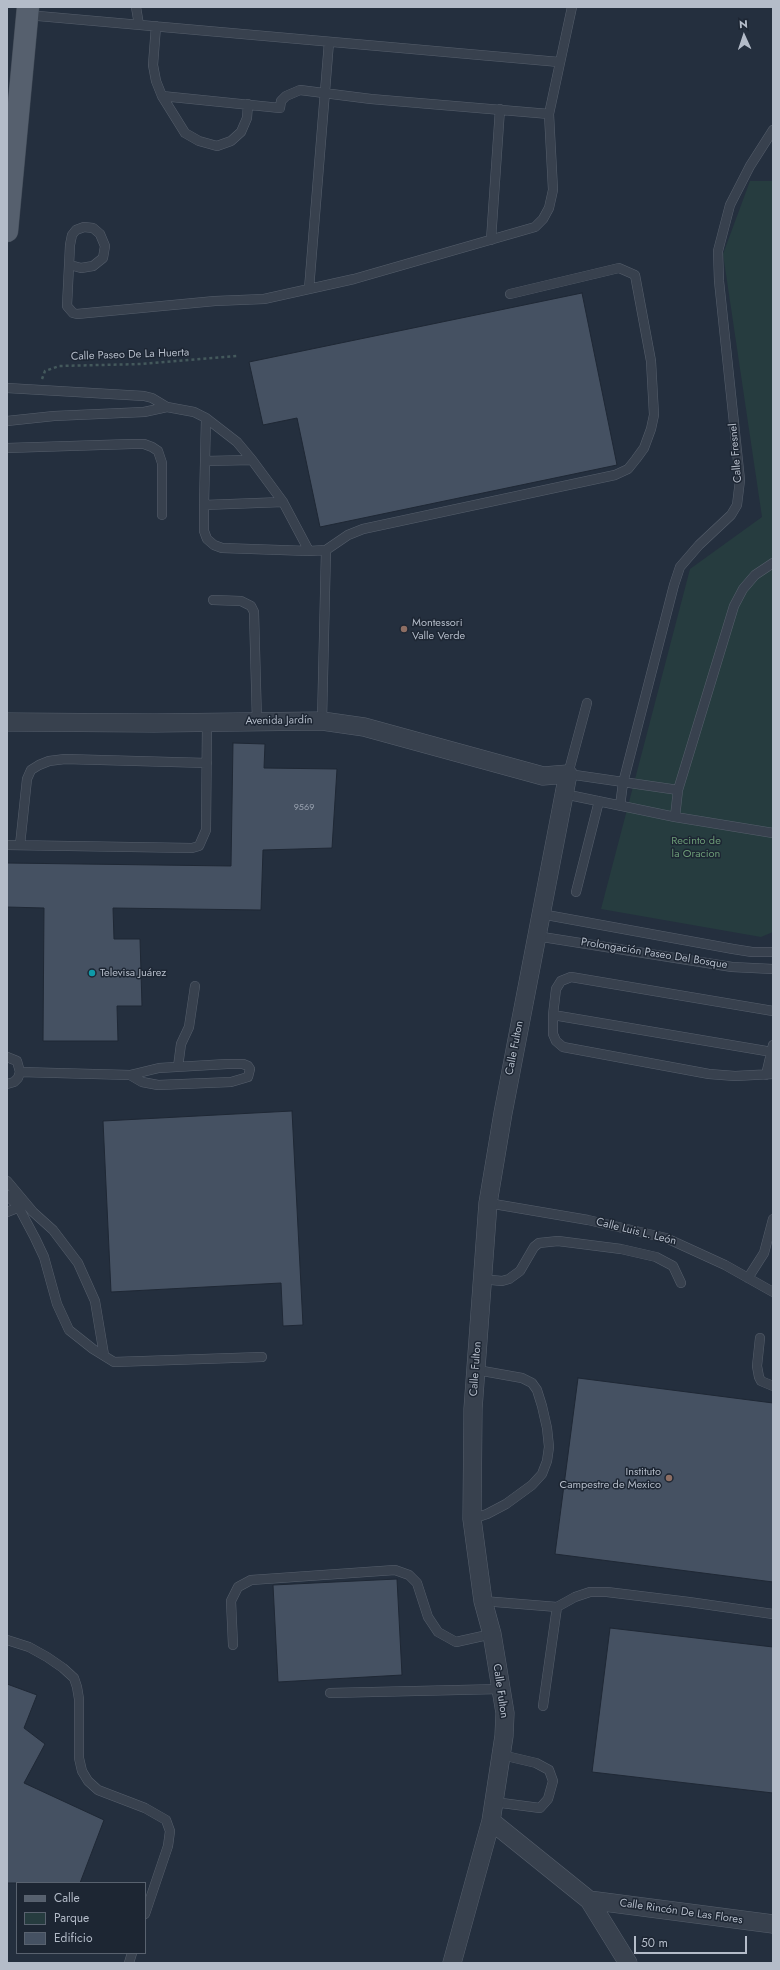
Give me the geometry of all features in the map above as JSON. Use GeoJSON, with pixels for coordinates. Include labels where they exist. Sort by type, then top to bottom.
{"type":"FeatureCollection","features":[{"type":"Feature","properties":{"kind":"main road"},"geometry":{"type":"LineString","coordinates":[[7,231],[28,11]]}},
{"type":"Feature","properties":{"kind":"street","name":"Avenida Jardín"},"geometry":{"type":"LineString","coordinates":[[7,722],[207,723],[322,721],[377,730],[543,776],[568,774]]}},
{"type":"Feature","properties":{"kind":"street","name":"Calle Fulton"},"geometry":{"type":"LineString","coordinates":[[452,1963],[491,1821],[502,1755],[505,1713],[492,1634],[483,1601],[472,1519],[473,1409],[477,1370],[481,1279],[488,1203],[536,936],[568,774]]}},
{"type":"Feature","properties":{"kind":"street","name":"Avenida Jardín"},"geometry":{"type":"LineString","coordinates":[[543,776],[564,794]]}},
{"type":"Feature","properties":{"kind":"street"},"geometry":{"type":"LineString","coordinates":[[491,1821],[589,1900],[628,1963]]}},
{"type":"Feature","properties":{"kind":"street","name":"Calle Rincón De Las Flores"},"geometry":{"type":"LineString","coordinates":[[589,1900],[773,1924]]}},
{"type":"Feature","properties":{"kind":"lane"},"geometry":{"type":"LineString","coordinates":[[136,7],[138,25]]}},
{"type":"Feature","properties":{"kind":"lane"},"geometry":{"type":"LineString","coordinates":[[70,265],[81,268],[93,266],[103,258],[105,246],[100,234],[93,228],[84,226],[76,230],[72,235],[70,245],[67,306],[73,313],[77,314],[215,301],[264,299],[354,279],[535,227],[543,219],[549,208],[553,190],[549,114],[572,7]]}},
{"type":"Feature","properties":{"kind":"lane"},"geometry":{"type":"LineString","coordinates":[[28,11],[138,25],[559,62]]}},
{"type":"Feature","properties":{"kind":"lane"},"geometry":{"type":"LineString","coordinates":[[156,26],[153,65],[156,81],[162,96],[185,133],[199,141],[217,146],[231,141],[241,132],[247,118],[248,104]]}},
{"type":"Feature","properties":{"kind":"lane"},"geometry":{"type":"LineString","coordinates":[[309,289],[326,94],[329,42]]}},
{"type":"Feature","properties":{"kind":"lane"},"geometry":{"type":"LineString","coordinates":[[162,96],[280,108],[281,101],[286,96],[300,90],[326,94],[549,114]]}},
{"type":"Feature","properties":{"kind":"lane"},"geometry":{"type":"LineString","coordinates":[[491,240],[500,109]]}},
{"type":"Feature","properties":{"kind":"lane","name":"Calle Fresnel"},"geometry":{"type":"LineString","coordinates":[[620,806],[623,783],[674,585],[680,567],[699,544],[731,515],[737,506],[740,480],[719,281],[718,256],[730,205],[773,130]]}},
{"type":"Feature","properties":{"kind":"lane"},"geometry":{"type":"LineString","coordinates":[[765,142],[773,148]]}},
{"type":"Feature","properties":{"kind":"lane"},"geometry":{"type":"LineString","coordinates":[[206,418],[204,531],[207,539],[214,545],[222,548],[309,551],[326,550],[348,535],[363,529],[615,475],[628,469],[644,448],[654,415],[651,361],[635,275],[619,268],[510,294]]}},
{"type":"Feature","properties":{"kind":"lane"},"geometry":{"type":"LineString","coordinates":[[7,388],[144,396],[152,398],[167,407],[194,412],[206,418],[238,442],[252,460],[283,502],[309,551]]}},
{"type":"Feature","properties":{"kind":"lane"},"geometry":{"type":"LineString","coordinates":[[7,421],[54,416],[144,412],[167,407]]}},
{"type":"Feature","properties":{"kind":"lane"},"geometry":{"type":"LineString","coordinates":[[7,448],[132,444],[144,444],[152,447],[158,451],[162,463],[162,515]]}},
{"type":"Feature","properties":{"kind":"lane"},"geometry":{"type":"LineString","coordinates":[[205,461],[252,460]]}},
{"type":"Feature","properties":{"kind":"lane"},"geometry":{"type":"LineString","coordinates":[[204,505],[283,502]]}},
{"type":"Feature","properties":{"kind":"lane"},"geometry":{"type":"LineString","coordinates":[[322,721],[326,550]]}},
{"type":"Feature","properties":{"kind":"lane"},"geometry":{"type":"LineString","coordinates":[[675,817],[678,790],[734,606],[743,589],[755,575],[773,563]]}},
{"type":"Feature","properties":{"kind":"lane"},"geometry":{"type":"LineString","coordinates":[[213,600],[241,600],[252,606],[254,612],[257,722]]}},
{"type":"Feature","properties":{"kind":"lane"},"geometry":{"type":"LineString","coordinates":[[588,702],[568,774],[678,790]]}},
{"type":"Feature","properties":{"kind":"lane"},"geometry":{"type":"LineString","coordinates":[[7,845],[192,848],[199,846],[206,830],[207,723]]}},
{"type":"Feature","properties":{"kind":"lane"},"geometry":{"type":"LineString","coordinates":[[20,845],[27,779],[31,770],[40,764],[65,759],[207,763]]}},
{"type":"Feature","properties":{"kind":"lane"},"geometry":{"type":"LineString","coordinates":[[564,794],[675,817],[773,833]]}},
{"type":"Feature","properties":{"kind":"lane"},"geometry":{"type":"LineString","coordinates":[[576,892],[599,802]]}},
{"type":"Feature","properties":{"kind":"lane","name":"Prolongación Paseo Del Bosque"},"geometry":{"type":"LineString","coordinates":[[541,914],[733,949],[752,952],[773,952]]}},
{"type":"Feature","properties":{"kind":"lane","name":"Prolongación Paseo Del Bosque"},"geometry":{"type":"LineString","coordinates":[[536,936],[732,966],[773,969]]}},
{"type":"Feature","properties":{"kind":"lane"},"geometry":{"type":"LineString","coordinates":[[553,1015],[772,1049],[770,1074],[735,1076],[709,1074],[563,1047],[556,1041],[553,1034],[553,1015],[556,989],[561,981],[571,977],[773,1011]]}},
{"type":"Feature","properties":{"kind":"lane"},"geometry":{"type":"LineString","coordinates":[[178,1067],[180,1044],[189,1028],[195,986]]}},
{"type":"Feature","properties":{"kind":"lane"},"geometry":{"type":"LineString","coordinates":[[7,1057],[17,1061],[20,1072],[18,1078],[14,1082],[7,1084]]}},
{"type":"Feature","properties":{"kind":"lane"},"geometry":{"type":"LineString","coordinates":[[20,1072],[130,1075],[149,1069],[243,1064],[248,1066],[250,1073],[248,1077],[242,1080],[231,1082],[158,1085],[142,1082],[130,1075]]}},
{"type":"Feature","properties":{"kind":"lane"},"geometry":{"type":"LineString","coordinates":[[7,1181],[57,1234],[78,1263],[95,1301],[104,1355]]}},
{"type":"Feature","properties":{"kind":"lane"},"geometry":{"type":"LineString","coordinates":[[7,1195],[18,1206],[44,1257],[57,1304],[69,1330],[77,1338],[114,1362],[262,1357]]}},
{"type":"Feature","properties":{"kind":"lane","name":"Calle Luis L. León"},"geometry":{"type":"LineString","coordinates":[[488,1203],[588,1220],[666,1238],[693,1249],[773,1292]]}},
{"type":"Feature","properties":{"kind":"lane"},"geometry":{"type":"LineString","coordinates":[[7,1212],[18,1206],[28,1204]]}},
{"type":"Feature","properties":{"kind":"lane"},"geometry":{"type":"LineString","coordinates":[[748,1278],[764,1253],[773,1219]]}},
{"type":"Feature","properties":{"kind":"lane"},"geometry":{"type":"LineString","coordinates":[[481,1279],[502,1281],[509,1279],[520,1271],[534,1247],[539,1243],[558,1241],[621,1249],[656,1257],[673,1266],[680,1283]]}},
{"type":"Feature","properties":{"kind":"lane"},"geometry":{"type":"LineString","coordinates":[[764,1253],[773,1256]]}},
{"type":"Feature","properties":{"kind":"lane"},"geometry":{"type":"LineString","coordinates":[[760,1338],[757,1366],[759,1376],[761,1381],[773,1386]]}},
{"type":"Feature","properties":{"kind":"lane"},"geometry":{"type":"LineString","coordinates":[[472,1519],[487,1514],[506,1504],[532,1485],[547,1461],[549,1448],[547,1428],[542,1406],[537,1390],[532,1383],[522,1378],[477,1370]]}},
{"type":"Feature","properties":{"kind":"lane"},"geometry":{"type":"LineString","coordinates":[[233,1645],[231,1602],[238,1587],[251,1580],[395,1570],[409,1575],[417,1583],[428,1617],[438,1632],[456,1642],[492,1634]]}},
{"type":"Feature","properties":{"kind":"lane"},"geometry":{"type":"LineString","coordinates":[[483,1601],[557,1607],[575,1597],[590,1592],[607,1592],[773,1614]]}},
{"type":"Feature","properties":{"kind":"lane"},"geometry":{"type":"LineString","coordinates":[[543,1706],[557,1607]]}},
{"type":"Feature","properties":{"kind":"lane"},"geometry":{"type":"LineString","coordinates":[[7,1640],[29,1647],[47,1657],[74,1678],[78,1687],[79,1699],[79,1758],[82,1770],[88,1781],[98,1790],[145,1808],[166,1820],[170,1831],[168,1846],[146,1911]]}},
{"type":"Feature","properties":{"kind":"lane"},"geometry":{"type":"LineString","coordinates":[[330,1693],[500,1689]]}},
{"type":"Feature","properties":{"kind":"lane"},"geometry":{"type":"LineString","coordinates":[[494,1802],[540,1808],[548,1799],[553,1781],[549,1770],[536,1763],[502,1755]]}},
{"type":"Feature","properties":{"kind":"path","name":"Calle Paseo De La Huerta"},"geometry":{"type":"LineString","coordinates":[[37,390],[45,371],[59,366],[142,364],[237,356]]}},
{"type":"Feature","properties":{"kind":"green space","name":"Recinto de la Oracion"},"geometry":{"type":"Polygon","coordinates":[[[750,181],[773,181],[773,932],[761,937],[601,909],[690,569],[762,517],[723,254],[750,181]]]}},
{"type":"Feature","properties":{"kind":"building"},"geometry":{"type":"Polygon","coordinates":[[[582,293],[617,465],[320,527],[297,418],[263,425],[249,362],[582,293]]]}},
{"type":"Feature","properties":{"kind":"building"},"geometry":{"type":"Polygon","coordinates":[[[233,743],[265,744],[264,768],[337,769],[332,848],[263,850],[261,910],[113,908],[114,939],[140,939],[142,1006],[117,1006],[118,1041],[43,1041],[44,908],[7,907],[7,863],[231,866],[233,743]]]}},
{"type":"Feature","properties":{"kind":"building"},"geometry":{"type":"Polygon","coordinates":[[[292,1111],[303,1325],[283,1326],[281,1283],[111,1292],[103,1121],[292,1111]]]}},
{"type":"Feature","properties":{"kind":"building","name":"Instituto Campestre de Mexico"},"geometry":{"type":"Polygon","coordinates":[[[578,1378],[773,1403],[773,1582],[555,1554],[578,1378]]]}},
{"type":"Feature","properties":{"kind":"building"},"geometry":{"type":"Polygon","coordinates":[[[397,1579],[402,1675],[278,1682],[273,1585],[397,1579]]]}},
{"type":"Feature","properties":{"kind":"building"},"geometry":{"type":"Polygon","coordinates":[[[610,1628],[773,1647],[773,1793],[592,1772],[610,1628]]]}},
{"type":"Feature","properties":{"kind":"building"},"geometry":{"type":"Polygon","coordinates":[[[7,1684],[37,1695],[24,1728],[45,1744],[24,1783],[104,1820],[80,1882],[7,1883],[7,1684]]]}},
{"type":"Feature","properties":{"kind":"place","name":"Montessori Valle Verde"},"geometry":{"type":"Point","coordinates":[404,629]}},
{"type":"Feature","properties":{"kind":"place","name":"Televisa Juárez"},"geometry":{"type":"Point","coordinates":[92,973]}},
{"type":"Feature","properties":{"kind":"place","name":"Instituto Campestre de Mexico"},"geometry":{"type":"Point","coordinates":[669,1478]}}]}
